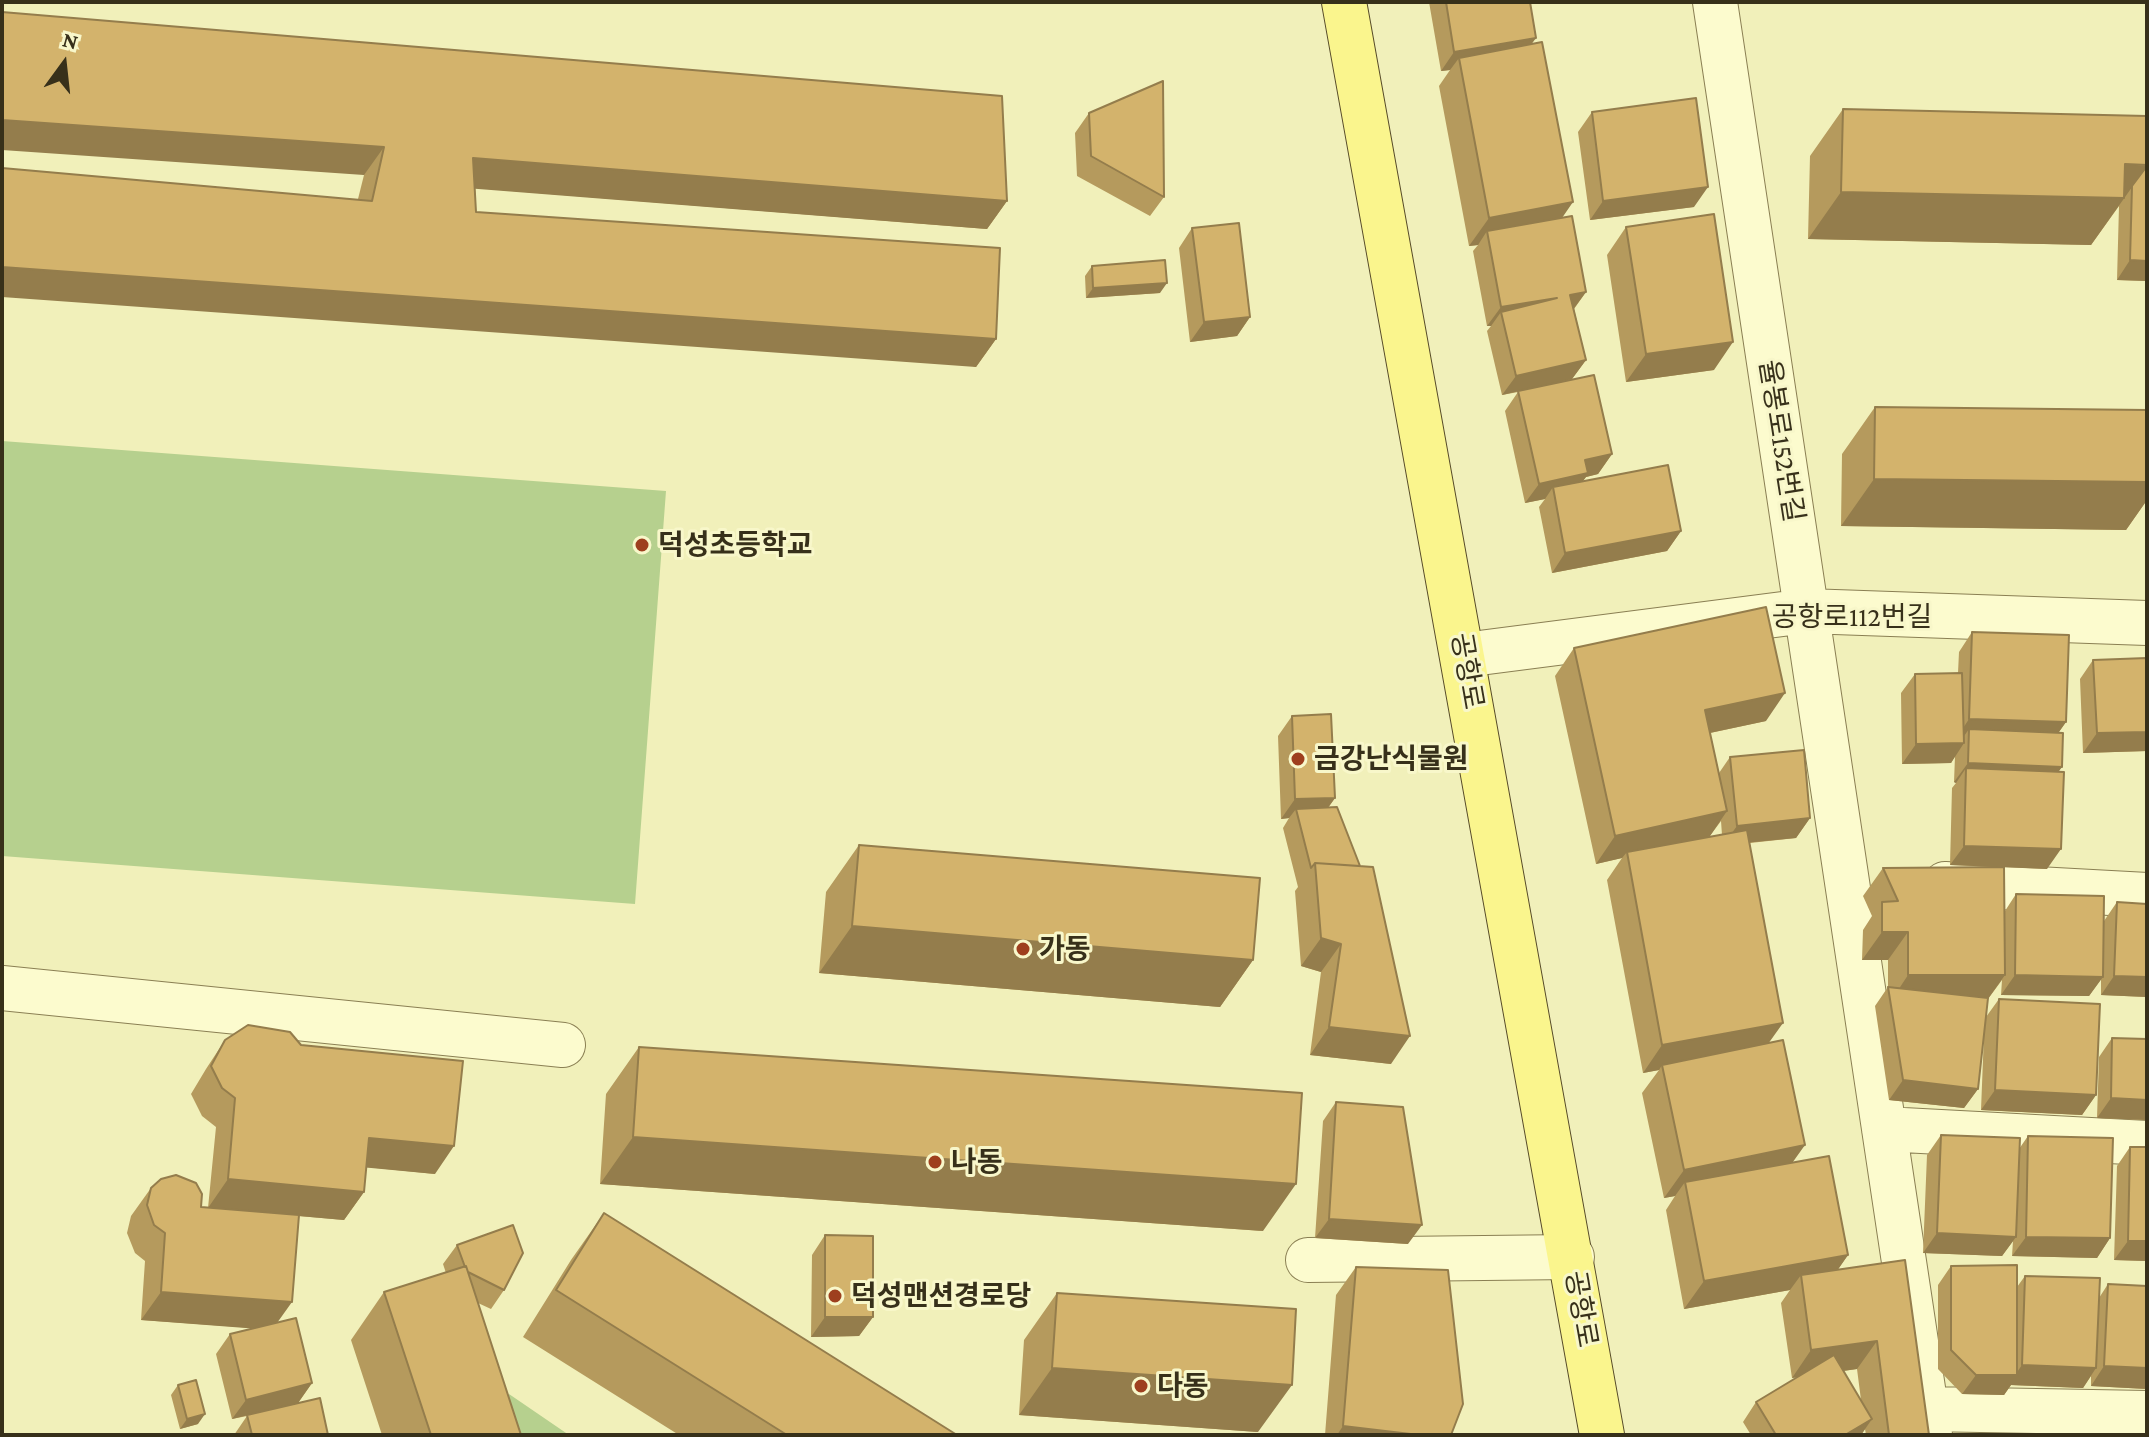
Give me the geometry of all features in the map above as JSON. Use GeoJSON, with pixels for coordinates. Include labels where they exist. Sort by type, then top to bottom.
{"type":"FeatureCollection","features":[{"type":"Feature","properties":{"kind":"main road","name":"공항로"},"geometry":{"type":"LineString","coordinates":[[1344,2],[1602,1435]]}},
{"type":"Feature","properties":{"kind":"street","name":"율봉로152번길"},"geometry":{"type":"LineString","coordinates":[[1715,2],[1928,1422],[2147,1413]]}},
{"type":"Feature","properties":{"kind":"street","name":"공항로112번길"},"geometry":{"type":"LineString","coordinates":[[1464,655],[1806,611],[2147,623]]}},
{"type":"Feature","properties":{"kind":"street"},"geometry":{"type":"LineString","coordinates":[[1847,879],[2147,895]]}},
{"type":"Feature","properties":{"kind":"street"},"geometry":{"type":"LineString","coordinates":[[2,988],[563,1045]]}},
{"type":"Feature","properties":{"kind":"street"},"geometry":{"type":"LineString","coordinates":[[1884,1129],[2147,1143]]}},
{"type":"Feature","properties":{"kind":"street"},"geometry":{"type":"LineString","coordinates":[[1308,1260],[1572,1257]]}},
{"type":"Feature","properties":{"kind":"green space"},"geometry":{"type":"Polygon","coordinates":[[[2,441],[666,491],[635,904],[2,856],[2,441]]]}},
{"type":"Feature","properties":{"kind":"green space"},"geometry":{"type":"Polygon","coordinates":[[[509,1394],[569,1435],[509,1435],[502,1412],[509,1394]]]}},
{"type":"Feature","properties":{"kind":"building"},"geometry":{"type":"Polygon","coordinates":[[[1446,2],[1530,2],[1536,38],[1454,52],[1446,2]]]}},
{"type":"Feature","properties":{"kind":"building"},"geometry":{"type":"Polygon","coordinates":[[[2,12],[1002,96],[1007,201],[473,158],[476,212],[1000,248],[996,339],[2,267],[2,168],[372,201],[384,147],[2,120],[2,12]]]}},
{"type":"Feature","properties":{"kind":"building"},"geometry":{"type":"Polygon","coordinates":[[[1542,42],[1573,202],[1489,218],[1459,58],[1542,42]]]}},
{"type":"Feature","properties":{"kind":"building"},"geometry":{"type":"Polygon","coordinates":[[[1163,81],[1164,197],[1091,156],[1089,113],[1163,81]]]}},
{"type":"Feature","properties":{"kind":"building"},"geometry":{"type":"Polygon","coordinates":[[[1696,98],[1708,187],[1603,201],[1592,112],[1696,98]]]}},
{"type":"Feature","properties":{"kind":"building"},"geometry":{"type":"Polygon","coordinates":[[[1843,109],[2147,116],[2147,165],[2125,164],[2124,198],[1841,192],[1843,109]]]}},
{"type":"Feature","properties":{"kind":"building"},"geometry":{"type":"Polygon","coordinates":[[[2147,166],[2147,261],[2130,260],[2132,186],[2147,166]]]}},
{"type":"Feature","properties":{"kind":"building"},"geometry":{"type":"Polygon","coordinates":[[[1714,214],[1733,342],[1646,354],[1626,227],[1714,214]]]}},
{"type":"Feature","properties":{"kind":"building"},"geometry":{"type":"Polygon","coordinates":[[[1572,216],[1586,292],[1570,295],[1586,360],[1516,376],[1501,312],[1557,298],[1501,307],[1487,231],[1572,216]]]}},
{"type":"Feature","properties":{"kind":"building"},"geometry":{"type":"Polygon","coordinates":[[[1239,223],[1250,317],[1204,322],[1192,228],[1239,223]]]}},
{"type":"Feature","properties":{"kind":"building"},"geometry":{"type":"Polygon","coordinates":[[[1165,260],[1167,283],[1093,288],[1092,266],[1165,260]]]}},
{"type":"Feature","properties":{"kind":"building"},"geometry":{"type":"Polygon","coordinates":[[[1594,375],[1612,454],[1585,460],[1588,473],[1539,484],[1518,391],[1594,375]]]}},
{"type":"Feature","properties":{"kind":"building"},"geometry":{"type":"Polygon","coordinates":[[[1875,407],[2147,410],[2147,482],[1874,479],[1875,407]]]}},
{"type":"Feature","properties":{"kind":"building"},"geometry":{"type":"Polygon","coordinates":[[[1668,465],[1681,531],[1565,553],[1553,487],[1668,465]]]}},
{"type":"Feature","properties":{"kind":"building"},"geometry":{"type":"Polygon","coordinates":[[[1766,607],[1785,693],[1705,710],[1727,811],[1615,836],[1574,648],[1766,607]]]}},
{"type":"Feature","properties":{"kind":"building"},"geometry":{"type":"Polygon","coordinates":[[[1972,632],[2069,635],[2066,722],[1969,719],[1972,632]]]}},
{"type":"Feature","properties":{"kind":"building"},"geometry":{"type":"Polygon","coordinates":[[[2147,658],[2147,732],[2097,733],[2093,660],[2147,658]]]}},
{"type":"Feature","properties":{"kind":"building"},"geometry":{"type":"Polygon","coordinates":[[[1962,673],[1964,743],[1916,744],[1915,674],[1962,673]]]}},
{"type":"Feature","properties":{"kind":"building"},"geometry":{"type":"Polygon","coordinates":[[[1331,714],[1335,798],[1295,799],[1292,716],[1331,714]]]}},
{"type":"Feature","properties":{"kind":"building"},"geometry":{"type":"Polygon","coordinates":[[[1969,729],[2063,733],[2062,767],[1968,763],[1969,729]]]}},
{"type":"Feature","properties":{"kind":"building"},"geometry":{"type":"Polygon","coordinates":[[[1804,750],[1810,818],[1737,826],[1730,757],[1804,750]]]}},
{"type":"Feature","properties":{"kind":"building"},"geometry":{"type":"Polygon","coordinates":[[[1966,768],[2064,772],[2061,849],[1964,846],[1966,768]]]}},
{"type":"Feature","properties":{"kind":"building"},"geometry":{"type":"Polygon","coordinates":[[[1337,807],[1360,866],[1315,863],[1311,868],[1296,809],[1337,807]]]}},
{"type":"Feature","properties":{"kind":"building"},"geometry":{"type":"Polygon","coordinates":[[[1747,830],[1783,1023],[1662,1045],[1627,852],[1747,830]]]}},
{"type":"Feature","properties":{"kind":"building"},"geometry":{"type":"Polygon","coordinates":[[[859,845],[1260,878],[1253,960],[852,926],[859,845]]]}},
{"type":"Feature","properties":{"kind":"building"},"geometry":{"type":"Polygon","coordinates":[[[1315,863],[1373,867],[1410,1036],[1329,1027],[1341,944],[1321,938],[1315,863]]]}},
{"type":"Feature","properties":{"kind":"building"},"geometry":{"type":"Polygon","coordinates":[[[2004,867],[2005,975],[1908,975],[1908,932],[1882,932],[1882,902],[1898,901],[1883,868],[2004,867]]]}},
{"type":"Feature","properties":{"kind":"building"},"geometry":{"type":"Polygon","coordinates":[[[2016,894],[2104,896],[2103,977],[2015,975],[2016,894]]]}},
{"type":"Feature","properties":{"kind":"building"},"geometry":{"type":"Polygon","coordinates":[[[2117,902],[2147,904],[2147,977],[2114,976],[2117,902]]]}},
{"type":"Feature","properties":{"kind":"building"},"geometry":{"type":"Polygon","coordinates":[[[1888,987],[1988,998],[1978,1089],[1903,1080],[1888,987]]]}},
{"type":"Feature","properties":{"kind":"building"},"geometry":{"type":"Polygon","coordinates":[[[1999,999],[2100,1004],[2096,1095],[1995,1090],[1999,999]]]}},
{"type":"Feature","properties":{"kind":"building"},"geometry":{"type":"Polygon","coordinates":[[[248,1025],[290,1032],[301,1045],[463,1061],[454,1146],[369,1138],[364,1192],[228,1179],[235,1098],[222,1088],[211,1066],[225,1040],[248,1025]]]}},
{"type":"Feature","properties":{"kind":"building"},"geometry":{"type":"Polygon","coordinates":[[[2112,1038],[2147,1039],[2147,1100],[2111,1098],[2112,1038]]]}},
{"type":"Feature","properties":{"kind":"building"},"geometry":{"type":"Polygon","coordinates":[[[1783,1040],[1805,1145],[1684,1170],[1662,1065],[1783,1040]]]}},
{"type":"Feature","properties":{"kind":"building"},"geometry":{"type":"Polygon","coordinates":[[[639,1047],[1302,1093],[1296,1184],[633,1137],[639,1047]]]}},
{"type":"Feature","properties":{"kind":"building"},"geometry":{"type":"Polygon","coordinates":[[[1336,1102],[1403,1107],[1422,1225],[1329,1219],[1336,1102]]]}},
{"type":"Feature","properties":{"kind":"building"},"geometry":{"type":"Polygon","coordinates":[[[1941,1135],[2020,1138],[2016,1237],[1937,1233],[1941,1135]]]}},
{"type":"Feature","properties":{"kind":"building"},"geometry":{"type":"Polygon","coordinates":[[[2028,1136],[2113,1138],[2110,1238],[2026,1237],[2028,1136]]]}},
{"type":"Feature","properties":{"kind":"building"},"geometry":{"type":"Polygon","coordinates":[[[2130,1147],[2147,1147],[2147,1241],[2128,1241],[2130,1147]]]}},
{"type":"Feature","properties":{"kind":"building"},"geometry":{"type":"Polygon","coordinates":[[[1829,1156],[1848,1255],[1704,1281],[1685,1182],[1829,1156]]]}},
{"type":"Feature","properties":{"kind":"building"},"geometry":{"type":"Polygon","coordinates":[[[176,1175],[196,1183],[202,1194],[201,1207],[299,1215],[292,1302],[161,1292],[165,1233],[154,1225],[147,1205],[151,1188],[161,1179],[176,1175]]]}},
{"type":"Feature","properties":{"kind":"building"},"geometry":{"type":"Polygon","coordinates":[[[604,1213],[957,1435],[787,1435],[556,1290],[604,1213]]]}},
{"type":"Feature","properties":{"kind":"building"},"geometry":{"type":"Polygon","coordinates":[[[513,1225],[523,1253],[504,1290],[468,1272],[457,1245],[513,1225]]]}},
{"type":"Feature","properties":{"kind":"building"},"geometry":{"type":"Polygon","coordinates":[[[825,1235],[873,1236],[873,1317],[825,1317],[825,1235]]]}},
{"type":"Feature","properties":{"kind":"building"},"geometry":{"type":"Polygon","coordinates":[[[1905,1260],[1929,1435],[1889,1435],[1877,1341],[1811,1350],[1801,1275],[1905,1260]]]}},
{"type":"Feature","properties":{"kind":"building"},"geometry":{"type":"Polygon","coordinates":[[[2017,1265],[2017,1375],[1976,1375],[1951,1350],[1951,1266],[2017,1265]]]}},
{"type":"Feature","properties":{"kind":"building"},"geometry":{"type":"Polygon","coordinates":[[[466,1266],[521,1435],[431,1435],[384,1292],[466,1266]]]}},
{"type":"Feature","properties":{"kind":"building"},"geometry":{"type":"Polygon","coordinates":[[[1356,1267],[1448,1270],[1463,1404],[1451,1435],[1419,1435],[1343,1426],[1356,1267]]]}},
{"type":"Feature","properties":{"kind":"building"},"geometry":{"type":"Polygon","coordinates":[[[2025,1276],[2100,1278],[2096,1368],[2022,1365],[2025,1276]]]}},
{"type":"Feature","properties":{"kind":"building"},"geometry":{"type":"Polygon","coordinates":[[[2108,1284],[2147,1286],[2147,1368],[2104,1366],[2108,1284]]]}},
{"type":"Feature","properties":{"kind":"building"},"geometry":{"type":"Polygon","coordinates":[[[1057,1293],[1296,1309],[1292,1385],[1052,1368],[1057,1293]]]}},
{"type":"Feature","properties":{"kind":"building"},"geometry":{"type":"Polygon","coordinates":[[[296,1318],[312,1383],[246,1400],[230,1334],[296,1318]]]}},
{"type":"Feature","properties":{"kind":"building"},"geometry":{"type":"Polygon","coordinates":[[[1834,1355],[1872,1419],[1845,1435],[1776,1435],[1756,1402],[1834,1355]]]}},
{"type":"Feature","properties":{"kind":"building"},"geometry":{"type":"Polygon","coordinates":[[[196,1380],[205,1414],[187,1419],[178,1385],[196,1380]]]}},
{"type":"Feature","properties":{"kind":"building"},"geometry":{"type":"Polygon","coordinates":[[[320,1398],[328,1435],[252,1435],[247,1415],[320,1398]]]}},
{"type":"Feature","properties":{"kind":"place","name":"덕성초등학교"},"geometry":{"type":"Point","coordinates":[642,545]}},
{"type":"Feature","properties":{"kind":"place","name":"금강난식물원"},"geometry":{"type":"Point","coordinates":[1298,759]}},
{"type":"Feature","properties":{"kind":"place","name":"가동"},"geometry":{"type":"Point","coordinates":[1023,949]}},
{"type":"Feature","properties":{"kind":"place","name":"나동"},"geometry":{"type":"Point","coordinates":[935,1162]}},
{"type":"Feature","properties":{"kind":"place","name":"덕성맨션경로당"},"geometry":{"type":"Point","coordinates":[835,1296]}},
{"type":"Feature","properties":{"kind":"place","name":"다동"},"geometry":{"type":"Point","coordinates":[1141,1386]}}]}
